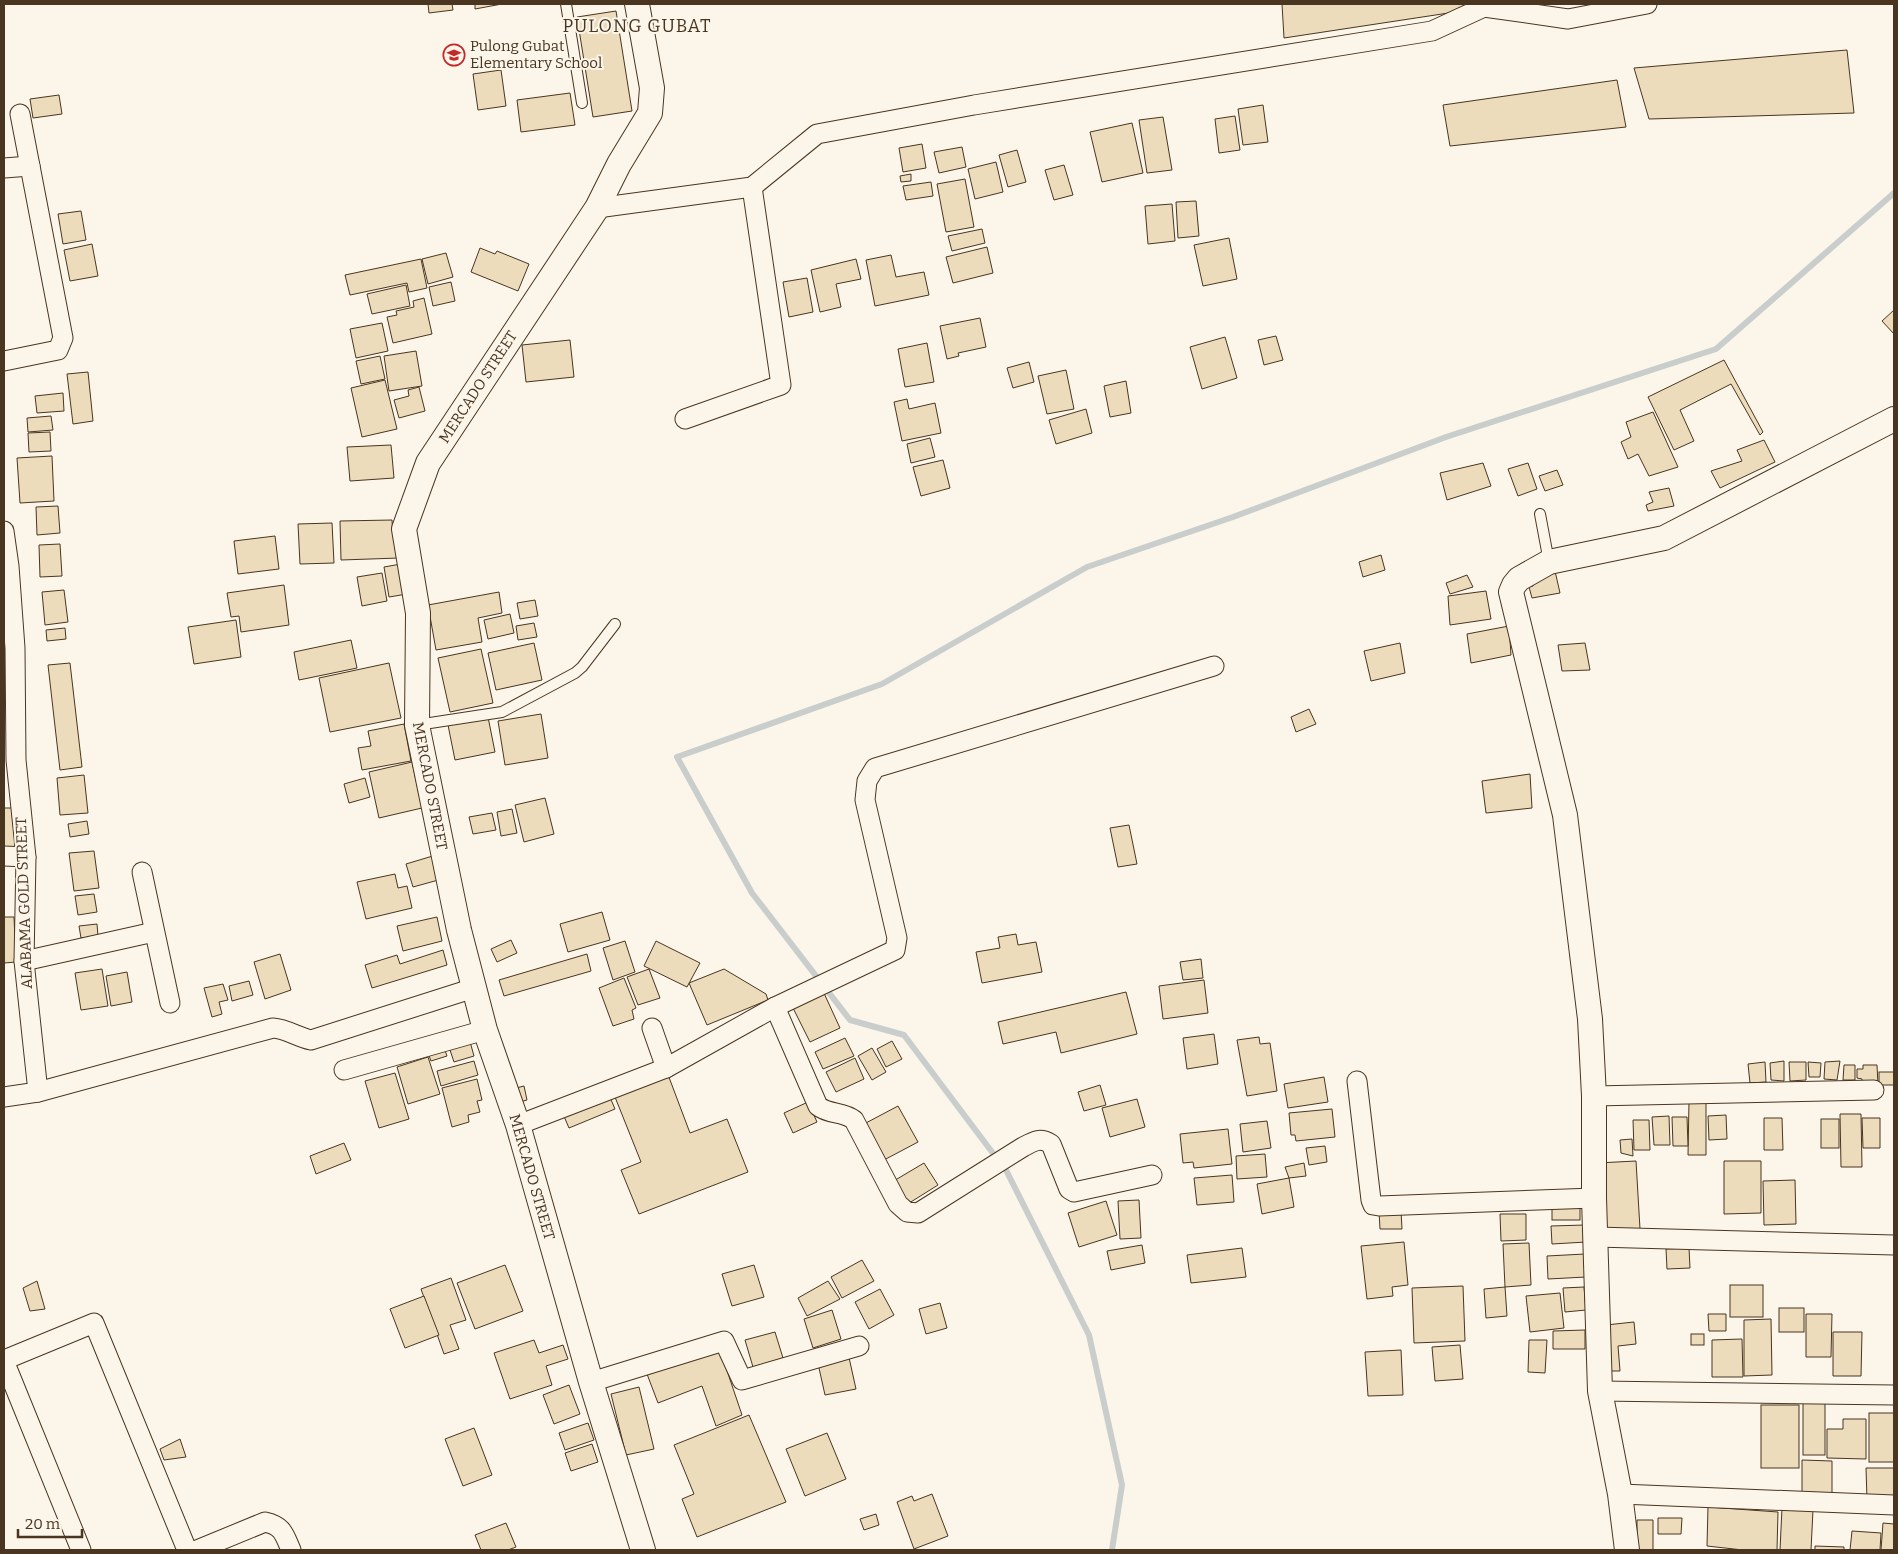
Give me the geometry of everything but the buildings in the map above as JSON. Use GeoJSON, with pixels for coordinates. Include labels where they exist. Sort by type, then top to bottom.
{"type":"FeatureCollection","features":[{"type":"Feature","properties":{"kind":"street","name":"MERCADO STREET"},"geometry":{"type":"LineString","coordinates":[[637,4],[652,88],[650,113],[597,208],[428,463],[404,529],[418,613],[417,725],[459,930],[485,1030],[518,1125],[591,1382],[643,1550]]}},
{"type":"Feature","properties":{"kind":"street"},"geometry":{"type":"LineString","coordinates":[[597,208],[752,187],[817,134],[993,102],[1432,31],[1484,5],[1568,19],[1647,4]]}},
{"type":"Feature","properties":{"kind":"street"},"geometry":{"type":"LineString","coordinates":[[4,361],[58,350],[62,338],[20,114]]}},
{"type":"Feature","properties":{"kind":"street"},"geometry":{"type":"LineString","coordinates":[[4,168],[30,166]]}},
{"type":"Feature","properties":{"kind":"street"},"geometry":{"type":"LineString","coordinates":[[685,419],[780,385],[752,187]]}},
{"type":"Feature","properties":{"kind":"street"},"geometry":{"type":"LineString","coordinates":[[1627,1550],[1620,1494],[1600,1391],[1594,1198],[1594,1096],[1590,1019],[1565,815],[1512,592],[1514,585],[1519,579],[1549,562],[1664,538],[1894,419]]}},
{"type":"Feature","properties":{"kind":"street","name":"ALABAMA GOLD STREET"},"geometry":{"type":"LineString","coordinates":[[4,531],[9,648],[10,760],[26,856],[24,961],[38,1092]]}},
{"type":"Feature","properties":{"kind":"street"},"geometry":{"type":"LineString","coordinates":[[518,1125],[666,1068],[775,1007],[895,950],[897,938],[865,800],[866,781],[875,768],[1214,666]]}},
{"type":"Feature","properties":{"kind":"street"},"geometry":{"type":"LineString","coordinates":[[4,856],[26,856]]}},
{"type":"Feature","properties":{"kind":"street"},"geometry":{"type":"LineString","coordinates":[[142,872],[170,1003]]}},
{"type":"Feature","properties":{"kind":"street"},"geometry":{"type":"LineString","coordinates":[[24,961],[154,932]]}},
{"type":"Feature","properties":{"kind":"street"},"geometry":{"type":"LineString","coordinates":[[4,1097],[38,1092],[273,1028],[284,1029],[301,1038],[311,1040],[474,988]]}},
{"type":"Feature","properties":{"kind":"street"},"geometry":{"type":"LineString","coordinates":[[775,1007],[818,1106],[827,1112],[847,1115],[854,1120],[898,1204],[908,1212],[918,1213],[1023,1147],[1038,1140],[1045,1140],[1052,1144],[1069,1189],[1074,1192],[1152,1175]]}},
{"type":"Feature","properties":{"kind":"street"},"geometry":{"type":"LineString","coordinates":[[652,1028],[666,1068]]}},
{"type":"Feature","properties":{"kind":"street"},"geometry":{"type":"LineString","coordinates":[[344,1070],[485,1030]]}},
{"type":"Feature","properties":{"kind":"street"},"geometry":{"type":"LineString","coordinates":[[1356,1081],[1373,1205],[1594,1198]]}},
{"type":"Feature","properties":{"kind":"street"},"geometry":{"type":"LineString","coordinates":[[1594,1096],[1874,1090]]}},
{"type":"Feature","properties":{"kind":"street"},"geometry":{"type":"LineString","coordinates":[[1596,1237],[1894,1245]]}},
{"type":"Feature","properties":{"kind":"street"},"geometry":{"type":"LineString","coordinates":[[81,1550],[6,1368],[6,1362],[9,1358],[94,1324],[187,1550]]}},
{"type":"Feature","properties":{"kind":"street"},"geometry":{"type":"LineString","coordinates":[[591,1382],[724,1341],[742,1380],[859,1346]]}},
{"type":"Feature","properties":{"kind":"street"},"geometry":{"type":"LineString","coordinates":[[1600,1391],[1894,1395]]}},
{"type":"Feature","properties":{"kind":"street"},"geometry":{"type":"LineString","coordinates":[[1620,1494],[1894,1505]]}},
{"type":"Feature","properties":{"kind":"street"},"geometry":{"type":"LineString","coordinates":[[197,1550],[265,1522],[281,1528],[291,1550]]}},
{"type":"Feature","properties":{"kind":"lane"},"geometry":{"type":"LineString","coordinates":[[566,4],[582,103]]}},
{"type":"Feature","properties":{"kind":"lane"},"geometry":{"type":"LineString","coordinates":[[1540,514],[1549,562]]}},
{"type":"Feature","properties":{"kind":"lane"},"geometry":{"type":"LineString","coordinates":[[417,725],[502,712],[575,673],[582,667],[615,624]]}},
{"type":"Feature","properties":{"kind":"waterway"},"geometry":{"type":"LineString","coordinates":[[995,1156],[904,1035],[850,1020],[752,893],[677,757],[882,684],[1087,567],[1233,517],[1446,437],[1716,349],[1894,193]]}},
{"type":"Feature","properties":{"kind":"waterway"},"geometry":{"type":"LineString","coordinates":[[1004,1166],[1089,1335],[1122,1485],[1112,1550]]}},
{"type":"Feature","properties":{"kind":"place","name":"Pulong Gubat Elementary School"},"geometry":{"type":"Point","coordinates":[454,55]}},
{"type":"Feature","properties":{"kind":"district","name":"PULONG GUBAT"},"geometry":{"type":"Point","coordinates":[637,26]}}]}
